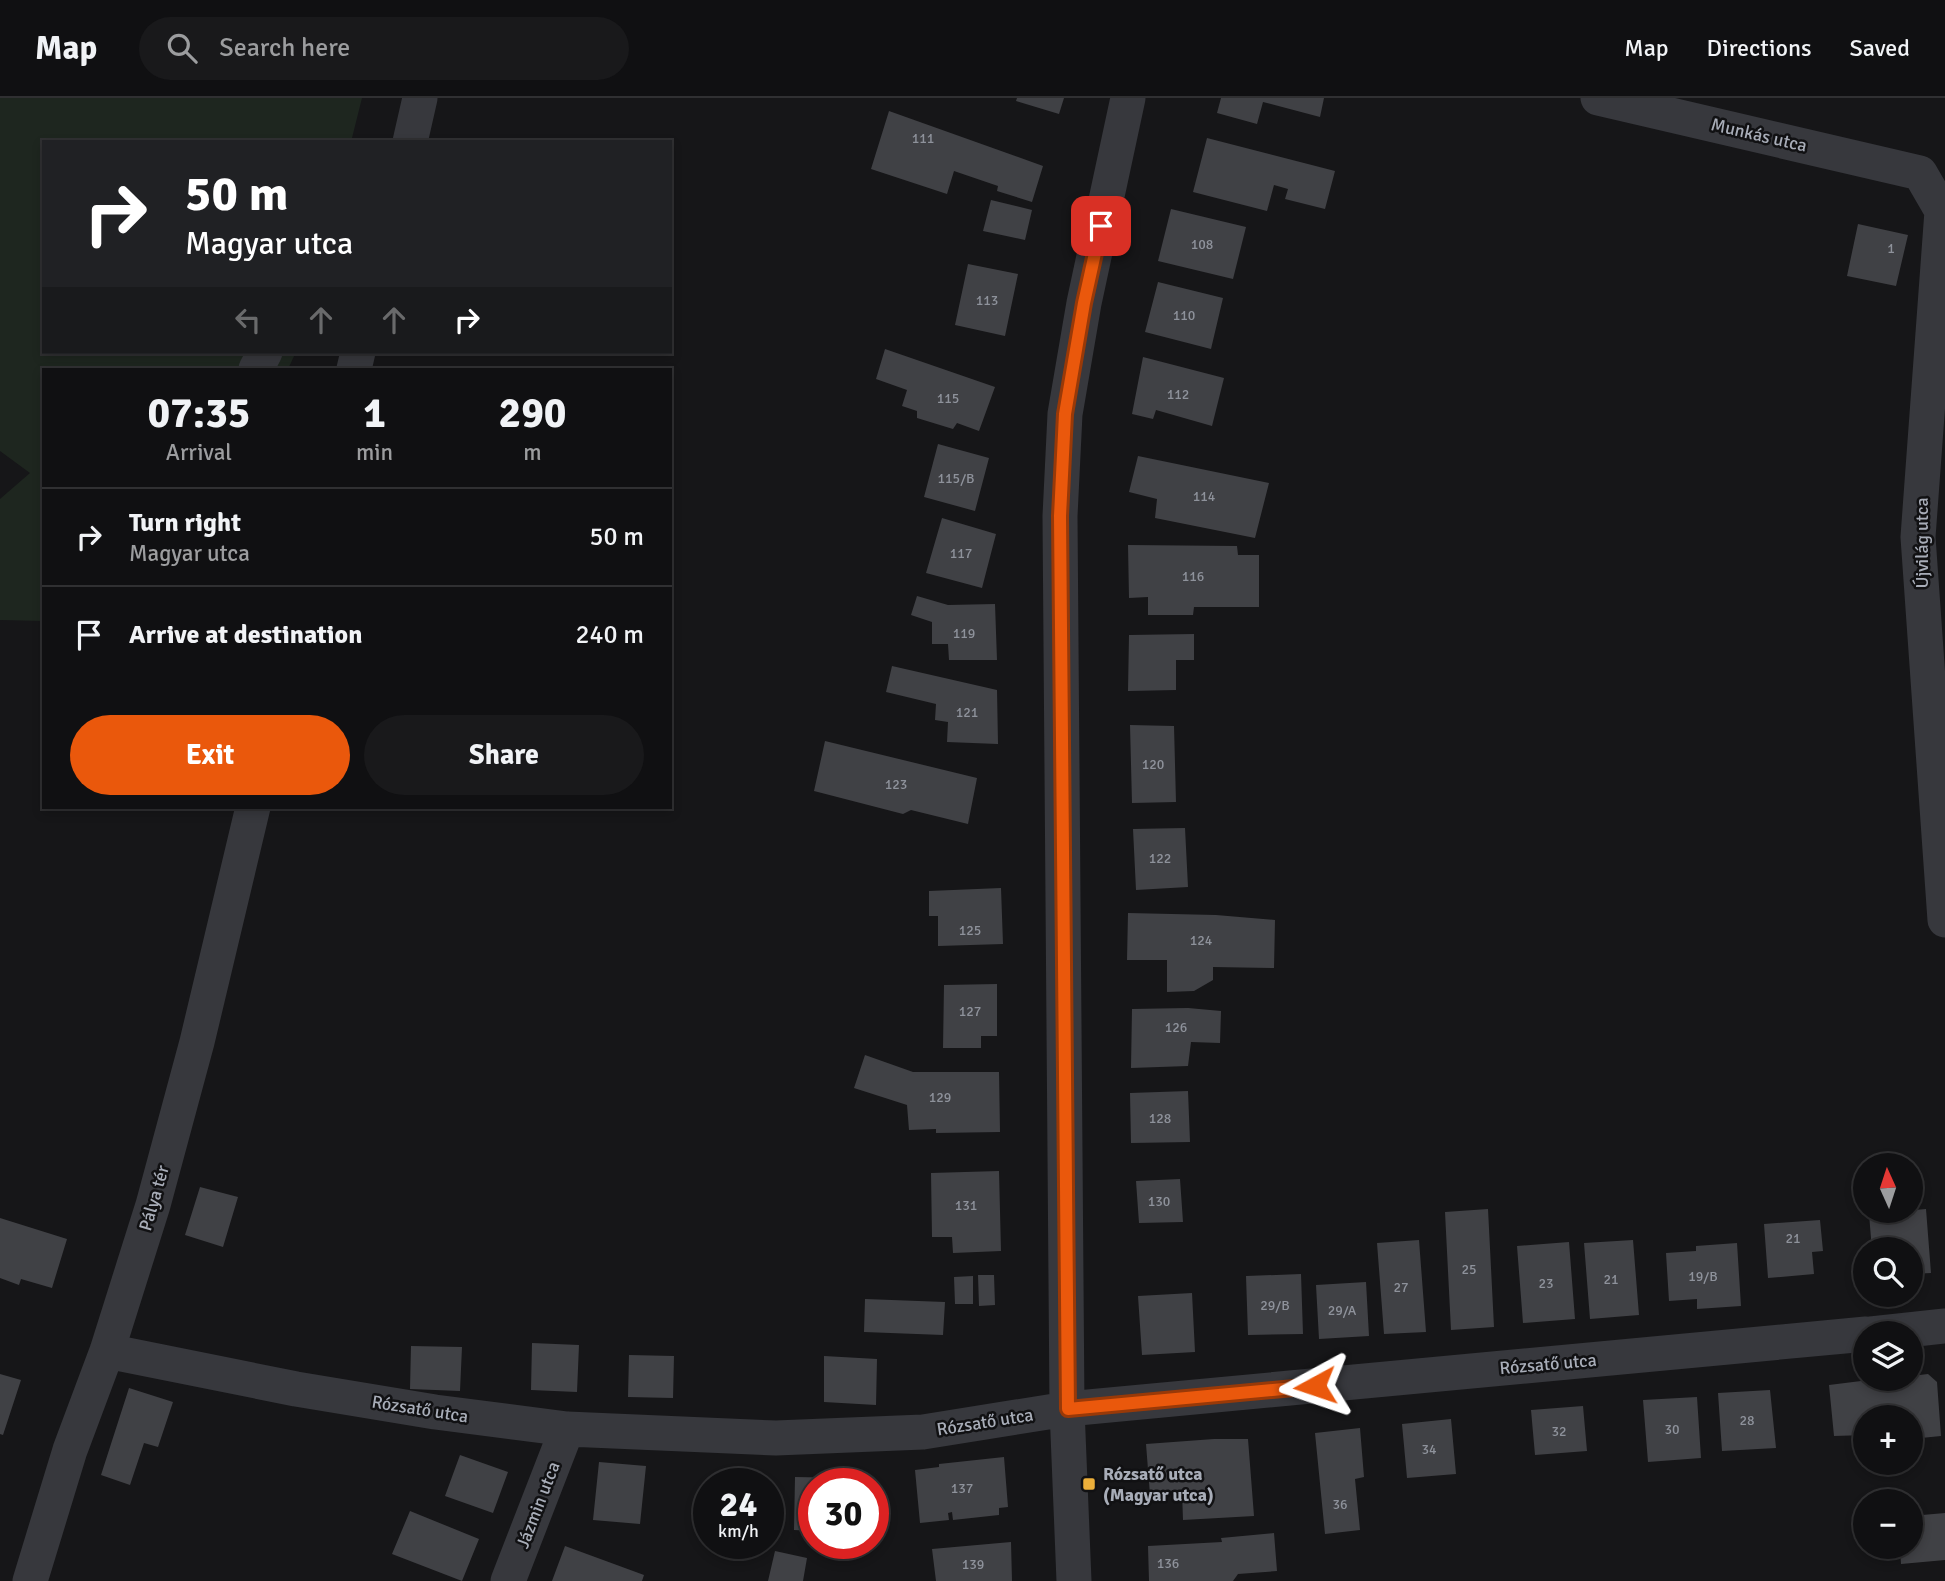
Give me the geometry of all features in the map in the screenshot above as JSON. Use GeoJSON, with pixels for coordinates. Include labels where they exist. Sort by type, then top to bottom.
{"type":"FeatureCollection","features":[{"type":"Feature","properties":{"kind":"street"},"geometry":{"type":"LineString","coordinates":[[410,140],[420,98]]}},
{"type":"Feature","properties":{"kind":"street"},"geometry":{"type":"LineString","coordinates":[[1074,1581],[1068,1409],[1060,503],[1065,414],[1084,303],[1128,98]]}},
{"type":"Feature","properties":{"kind":"street","name":"Munkás utca"},"geometry":{"type":"LineString","coordinates":[[1598,98],[1920,173]]}},
{"type":"Feature","properties":{"kind":"street","name":"Újvilág utca"},"geometry":{"type":"LineString","coordinates":[[1920,173],[1942,211],[1918,537],[1945,920]]}},
{"type":"Feature","properties":{"kind":"street","name":"Pálya tér"},"geometry":{"type":"LineString","coordinates":[[30,1581],[70,1450],[107,1351],[153,1205],[197,1042],[253,809]]}},
{"type":"Feature","properties":{"kind":"street"},"geometry":{"type":"LineString","coordinates":[[1923,1328],[1945,1326]]}},
{"type":"Feature","properties":{"kind":"street","name":"Rózsatő utca"},"geometry":{"type":"LineString","coordinates":[[107,1351],[321,1393],[435,1412],[568,1429],[776,1438],[923,1432],[1068,1409],[1853,1335]]}},
{"type":"Feature","properties":{"kind":"street","name":"Jázmin utca"},"geometry":{"type":"LineString","coordinates":[[508,1581],[568,1429]]}},
{"type":"Feature","properties":{"kind":"shaded area"},"geometry":{"type":"Polygon","coordinates":[[[0,98],[362,98],[352,140],[42,140],[42,354],[295,354],[288,368],[42,368],[42,621],[0,620],[0,499],[30,473],[0,451],[0,98]]]}},
{"type":"Feature","properties":{"kind":"building"},"geometry":{"type":"Polygon","coordinates":[[[1017,98],[1064,98],[1059,114],[1016,101],[1017,98]]]}},
{"type":"Feature","properties":{"kind":"building"},"geometry":{"type":"Polygon","coordinates":[[[1221,98],[1324,98],[1320,117],[1263,102],[1257,124],[1217,113],[1221,98]]]}},
{"type":"Feature","properties":{"kind":"building"},"geometry":{"type":"Polygon","coordinates":[[[889,111],[1043,166],[1032,202],[997,191],[998,186],[954,171],[947,194],[871,169],[889,111]]]}},
{"type":"Feature","properties":{"kind":"building"},"geometry":{"type":"Polygon","coordinates":[[[1207,138],[1335,171],[1325,209],[1285,199],[1288,189],[1274,185],[1267,211],[1193,192],[1207,138]]]}},
{"type":"Feature","properties":{"kind":"building"},"geometry":{"type":"Polygon","coordinates":[[[991,200],[1032,210],[1025,240],[983,231],[991,200]]]}},
{"type":"Feature","properties":{"kind":"building"},"geometry":{"type":"Polygon","coordinates":[[[1171,209],[1246,227],[1233,279],[1158,261],[1171,209]]]}},
{"type":"Feature","properties":{"kind":"building"},"geometry":{"type":"Polygon","coordinates":[[[1858,224],[1908,235],[1896,286],[1847,276],[1858,224]]]}},
{"type":"Feature","properties":{"kind":"building"},"geometry":{"type":"Polygon","coordinates":[[[968,264],[1018,274],[1005,336],[955,325],[968,264]]]}},
{"type":"Feature","properties":{"kind":"building"},"geometry":{"type":"Polygon","coordinates":[[[1158,282],[1223,298],[1211,349],[1145,332],[1158,282]]]}},
{"type":"Feature","properties":{"kind":"building"},"geometry":{"type":"Polygon","coordinates":[[[885,349],[995,387],[979,431],[957,423],[953,429],[917,418],[917,411],[902,406],[907,390],[876,379],[885,349]]]}},
{"type":"Feature","properties":{"kind":"building"},"geometry":{"type":"Polygon","coordinates":[[[1143,357],[1224,378],[1212,426],[1156,410],[1153,419],[1132,414],[1143,357]]]}},
{"type":"Feature","properties":{"kind":"building"},"geometry":{"type":"Polygon","coordinates":[[[938,444],[989,458],[975,511],[924,497],[938,444]]]}},
{"type":"Feature","properties":{"kind":"building"},"geometry":{"type":"Polygon","coordinates":[[[1138,456],[1269,483],[1255,538],[1155,518],[1157,499],[1129,492],[1138,456]]]}},
{"type":"Feature","properties":{"kind":"building"},"geometry":{"type":"Polygon","coordinates":[[[942,518],[996,534],[982,588],[926,573],[942,518]]]}},
{"type":"Feature","properties":{"kind":"building"},"geometry":{"type":"Polygon","coordinates":[[[1128,545],[1237,546],[1238,555],[1259,555],[1259,607],[1194,607],[1193,615],[1148,615],[1148,597],[1129,598],[1128,545]]]}},
{"type":"Feature","properties":{"kind":"building"},"geometry":{"type":"Polygon","coordinates":[[[917,596],[948,605],[995,604],[997,660],[949,660],[948,644],[932,644],[932,622],[911,615],[917,596]]]}},
{"type":"Feature","properties":{"kind":"building"},"geometry":{"type":"Polygon","coordinates":[[[1194,634],[1194,660],[1176,660],[1176,690],[1128,691],[1129,635],[1194,634]]]}},
{"type":"Feature","properties":{"kind":"building"},"geometry":{"type":"Polygon","coordinates":[[[892,666],[997,690],[998,744],[947,742],[948,722],[935,720],[936,704],[886,692],[892,666]]]}},
{"type":"Feature","properties":{"kind":"building"},"geometry":{"type":"Polygon","coordinates":[[[1130,725],[1174,726],[1176,802],[1132,803],[1130,725]]]}},
{"type":"Feature","properties":{"kind":"building"},"geometry":{"type":"Polygon","coordinates":[[[825,741],[977,778],[968,824],[911,810],[903,814],[814,791],[825,741]]]}},
{"type":"Feature","properties":{"kind":"building"},"geometry":{"type":"Polygon","coordinates":[[[1185,828],[1188,887],[1136,890],[1133,829],[1185,828]]]}},
{"type":"Feature","properties":{"kind":"building"},"geometry":{"type":"Polygon","coordinates":[[[1001,888],[1003,944],[938,946],[938,916],[929,916],[929,891],[1001,888]]]}},
{"type":"Feature","properties":{"kind":"building"},"geometry":{"type":"Polygon","coordinates":[[[1128,913],[1216,915],[1275,920],[1274,968],[1213,967],[1213,980],[1194,991],[1167,992],[1167,960],[1127,960],[1128,913]]]}},
{"type":"Feature","properties":{"kind":"building"},"geometry":{"type":"Polygon","coordinates":[[[997,984],[997,1036],[981,1036],[981,1048],[943,1048],[944,985],[997,984]]]}},
{"type":"Feature","properties":{"kind":"building"},"geometry":{"type":"Polygon","coordinates":[[[1188,1008],[1221,1011],[1220,1043],[1191,1042],[1188,1066],[1131,1068],[1132,1009],[1188,1008]]]}},
{"type":"Feature","properties":{"kind":"building"},"geometry":{"type":"Polygon","coordinates":[[[865,1055],[913,1072],[999,1072],[1000,1132],[936,1133],[936,1129],[909,1130],[907,1105],[854,1088],[865,1055]]]}},
{"type":"Feature","properties":{"kind":"building"},"geometry":{"type":"Polygon","coordinates":[[[1188,1091],[1190,1142],[1131,1143],[1130,1093],[1188,1091]]]}},
{"type":"Feature","properties":{"kind":"building"},"geometry":{"type":"Polygon","coordinates":[[[999,1171],[1001,1251],[953,1253],[952,1237],[932,1237],[931,1173],[999,1171]]]}},
{"type":"Feature","properties":{"kind":"building"},"geometry":{"type":"Polygon","coordinates":[[[1180,1179],[1183,1222],[1139,1223],[1136,1181],[1180,1179]]]}},
{"type":"Feature","properties":{"kind":"building"},"geometry":{"type":"Polygon","coordinates":[[[200,1187],[238,1197],[223,1247],[185,1235],[200,1187]]]}},
{"type":"Feature","properties":{"kind":"building"},"geometry":{"type":"Polygon","coordinates":[[[1488,1209],[1494,1327],[1451,1330],[1445,1212],[1488,1209]]]}},
{"type":"Feature","properties":{"kind":"building"},"geometry":{"type":"Polygon","coordinates":[[[1923,1209],[1926,1209],[1931,1273],[1923,1273],[1923,1237],[1871,1237],[1870,1223],[1923,1223],[1923,1209]]]}},
{"type":"Feature","properties":{"kind":"building"},"geometry":{"type":"Polygon","coordinates":[[[0,1218],[67,1239],[52,1288],[21,1279],[19,1285],[0,1278],[0,1218]]]}},
{"type":"Feature","properties":{"kind":"building"},"geometry":{"type":"Polygon","coordinates":[[[1820,1220],[1823,1251],[1812,1252],[1814,1274],[1768,1278],[1764,1224],[1820,1220]]]}},
{"type":"Feature","properties":{"kind":"building"},"geometry":{"type":"Polygon","coordinates":[[[1419,1240],[1426,1332],[1384,1334],[1377,1243],[1419,1240]]]}},
{"type":"Feature","properties":{"kind":"building"},"geometry":{"type":"Polygon","coordinates":[[[1633,1240],[1639,1315],[1590,1319],[1584,1243],[1633,1240]]]}},
{"type":"Feature","properties":{"kind":"building"},"geometry":{"type":"Polygon","coordinates":[[[1569,1242],[1575,1319],[1523,1323],[1517,1246],[1569,1242]]]}},
{"type":"Feature","properties":{"kind":"building"},"geometry":{"type":"Polygon","coordinates":[[[1737,1243],[1741,1306],[1697,1309],[1697,1299],[1669,1301],[1666,1253],[1696,1251],[1696,1246],[1737,1243]]]}},
{"type":"Feature","properties":{"kind":"building"},"geometry":{"type":"Polygon","coordinates":[[[1301,1274],[1303,1334],[1248,1335],[1246,1276],[1301,1274]]]}},
{"type":"Feature","properties":{"kind":"building"},"geometry":{"type":"Polygon","coordinates":[[[978,1275],[994,1275],[995,1305],[979,1306],[978,1275]]]}},
{"type":"Feature","properties":{"kind":"building"},"geometry":{"type":"Polygon","coordinates":[[[973,1276],[973,1304],[955,1304],[954,1277],[973,1276]]]}},
{"type":"Feature","properties":{"kind":"building"},"geometry":{"type":"Polygon","coordinates":[[[1366,1282],[1369,1336],[1319,1339],[1316,1285],[1366,1282]]]}},
{"type":"Feature","properties":{"kind":"building"},"geometry":{"type":"Polygon","coordinates":[[[1192,1293],[1195,1352],[1142,1355],[1138,1296],[1192,1293]]]}},
{"type":"Feature","properties":{"kind":"building"},"geometry":{"type":"Polygon","coordinates":[[[865,1299],[945,1302],[943,1335],[864,1332],[865,1299]]]}},
{"type":"Feature","properties":{"kind":"building"},"geometry":{"type":"Polygon","coordinates":[[[532,1343],[579,1345],[577,1392],[531,1390],[532,1343]]]}},
{"type":"Feature","properties":{"kind":"building"},"geometry":{"type":"Polygon","coordinates":[[[411,1346],[462,1347],[460,1391],[410,1389],[411,1346]]]}},
{"type":"Feature","properties":{"kind":"building"},"geometry":{"type":"Polygon","coordinates":[[[629,1355],[674,1356],[673,1398],[628,1397],[629,1355]]]}},
{"type":"Feature","properties":{"kind":"building"},"geometry":{"type":"Polygon","coordinates":[[[824,1356],[877,1359],[876,1405],[824,1402],[824,1356]]]}},
{"type":"Feature","properties":{"kind":"building"},"geometry":{"type":"Polygon","coordinates":[[[0,1374],[21,1380],[3,1435],[0,1434],[0,1374]]]}},
{"type":"Feature","properties":{"kind":"building"},"geometry":{"type":"Polygon","coordinates":[[[1928,1374],[1937,1382],[1941,1436],[1923,1438],[1923,1405],[1853,1405],[1853,1435],[1834,1436],[1829,1385],[1853,1382],[1853,1391],[1923,1391],[1923,1375],[1928,1374]]]}},
{"type":"Feature","properties":{"kind":"building"},"geometry":{"type":"Polygon","coordinates":[[[129,1388],[173,1402],[158,1447],[144,1443],[130,1485],[101,1475],[129,1388]]]}},
{"type":"Feature","properties":{"kind":"building"},"geometry":{"type":"Polygon","coordinates":[[[1770,1390],[1776,1448],[1722,1451],[1718,1393],[1770,1390]]]}},
{"type":"Feature","properties":{"kind":"building"},"geometry":{"type":"Polygon","coordinates":[[[1697,1397],[1701,1458],[1648,1462],[1643,1400],[1697,1397]]]}},
{"type":"Feature","properties":{"kind":"building"},"geometry":{"type":"Polygon","coordinates":[[[1583,1406],[1587,1451],[1535,1455],[1531,1410],[1583,1406]]]}},
{"type":"Feature","properties":{"kind":"building"},"geometry":{"type":"Polygon","coordinates":[[[1451,1419],[1456,1474],[1407,1478],[1402,1424],[1451,1419]]]}},
{"type":"Feature","properties":{"kind":"building"},"geometry":{"type":"Polygon","coordinates":[[[1360,1428],[1364,1477],[1355,1479],[1360,1530],[1325,1534],[1315,1433],[1360,1428]]]}},
{"type":"Feature","properties":{"kind":"building"},"geometry":{"type":"Polygon","coordinates":[[[1248,1439],[1254,1516],[1183,1520],[1182,1492],[1150,1495],[1146,1444],[1248,1439]]]}},
{"type":"Feature","properties":{"kind":"building"},"geometry":{"type":"Polygon","coordinates":[[[460,1455],[508,1472],[493,1513],[445,1496],[460,1455]]]}},
{"type":"Feature","properties":{"kind":"building"},"geometry":{"type":"Polygon","coordinates":[[[1004,1457],[1008,1507],[999,1508],[999,1515],[953,1520],[952,1512],[948,1513],[949,1520],[920,1523],[915,1470],[939,1467],[939,1464],[1004,1457]]]}},
{"type":"Feature","properties":{"kind":"building"},"geometry":{"type":"Polygon","coordinates":[[[599,1462],[646,1466],[640,1524],[593,1520],[599,1462]]]}},
{"type":"Feature","properties":{"kind":"building"},"geometry":{"type":"Polygon","coordinates":[[[795,1477],[798,1477],[798,1530],[794,1530],[795,1477]]]}},
{"type":"Feature","properties":{"kind":"building"},"geometry":{"type":"Polygon","coordinates":[[[410,1511],[479,1539],[462,1581],[392,1554],[410,1511]]]}},
{"type":"Feature","properties":{"kind":"building"},"geometry":{"type":"Polygon","coordinates":[[[1945,1513],[1945,1560],[1901,1564],[1901,1559],[1923,1559],[1923,1515],[1945,1513]]]}},
{"type":"Feature","properties":{"kind":"building"},"geometry":{"type":"Polygon","coordinates":[[[1274,1533],[1277,1571],[1238,1574],[1233,1581],[1149,1581],[1148,1546],[1222,1542],[1221,1538],[1274,1533]]]}},
{"type":"Feature","properties":{"kind":"building"},"geometry":{"type":"Polygon","coordinates":[[[1011,1542],[1012,1581],[936,1581],[932,1549],[1011,1542]]]}},
{"type":"Feature","properties":{"kind":"building"},"geometry":{"type":"Polygon","coordinates":[[[565,1546],[644,1575],[642,1581],[552,1581],[565,1546]]]}},
{"type":"Feature","properties":{"kind":"building"},"geometry":{"type":"Polygon","coordinates":[[[784,1553],[798,1556],[798,1559],[807,1559],[803,1581],[768,1581],[773,1559],[784,1559],[784,1553]]]}},
{"type":"Feature","properties":{"kind":"place","name":"Rózsatő utca (Magyar utca)"},"geometry":{"type":"Point","coordinates":[1089,1484]}},
{"type":"Feature","properties":{"kind":"route"},"geometry":{"type":"LineString","coordinates":[[1101,226],[1084,303],[1065,414],[1060,516],[1068,1409],[1315,1386]]}}]}
